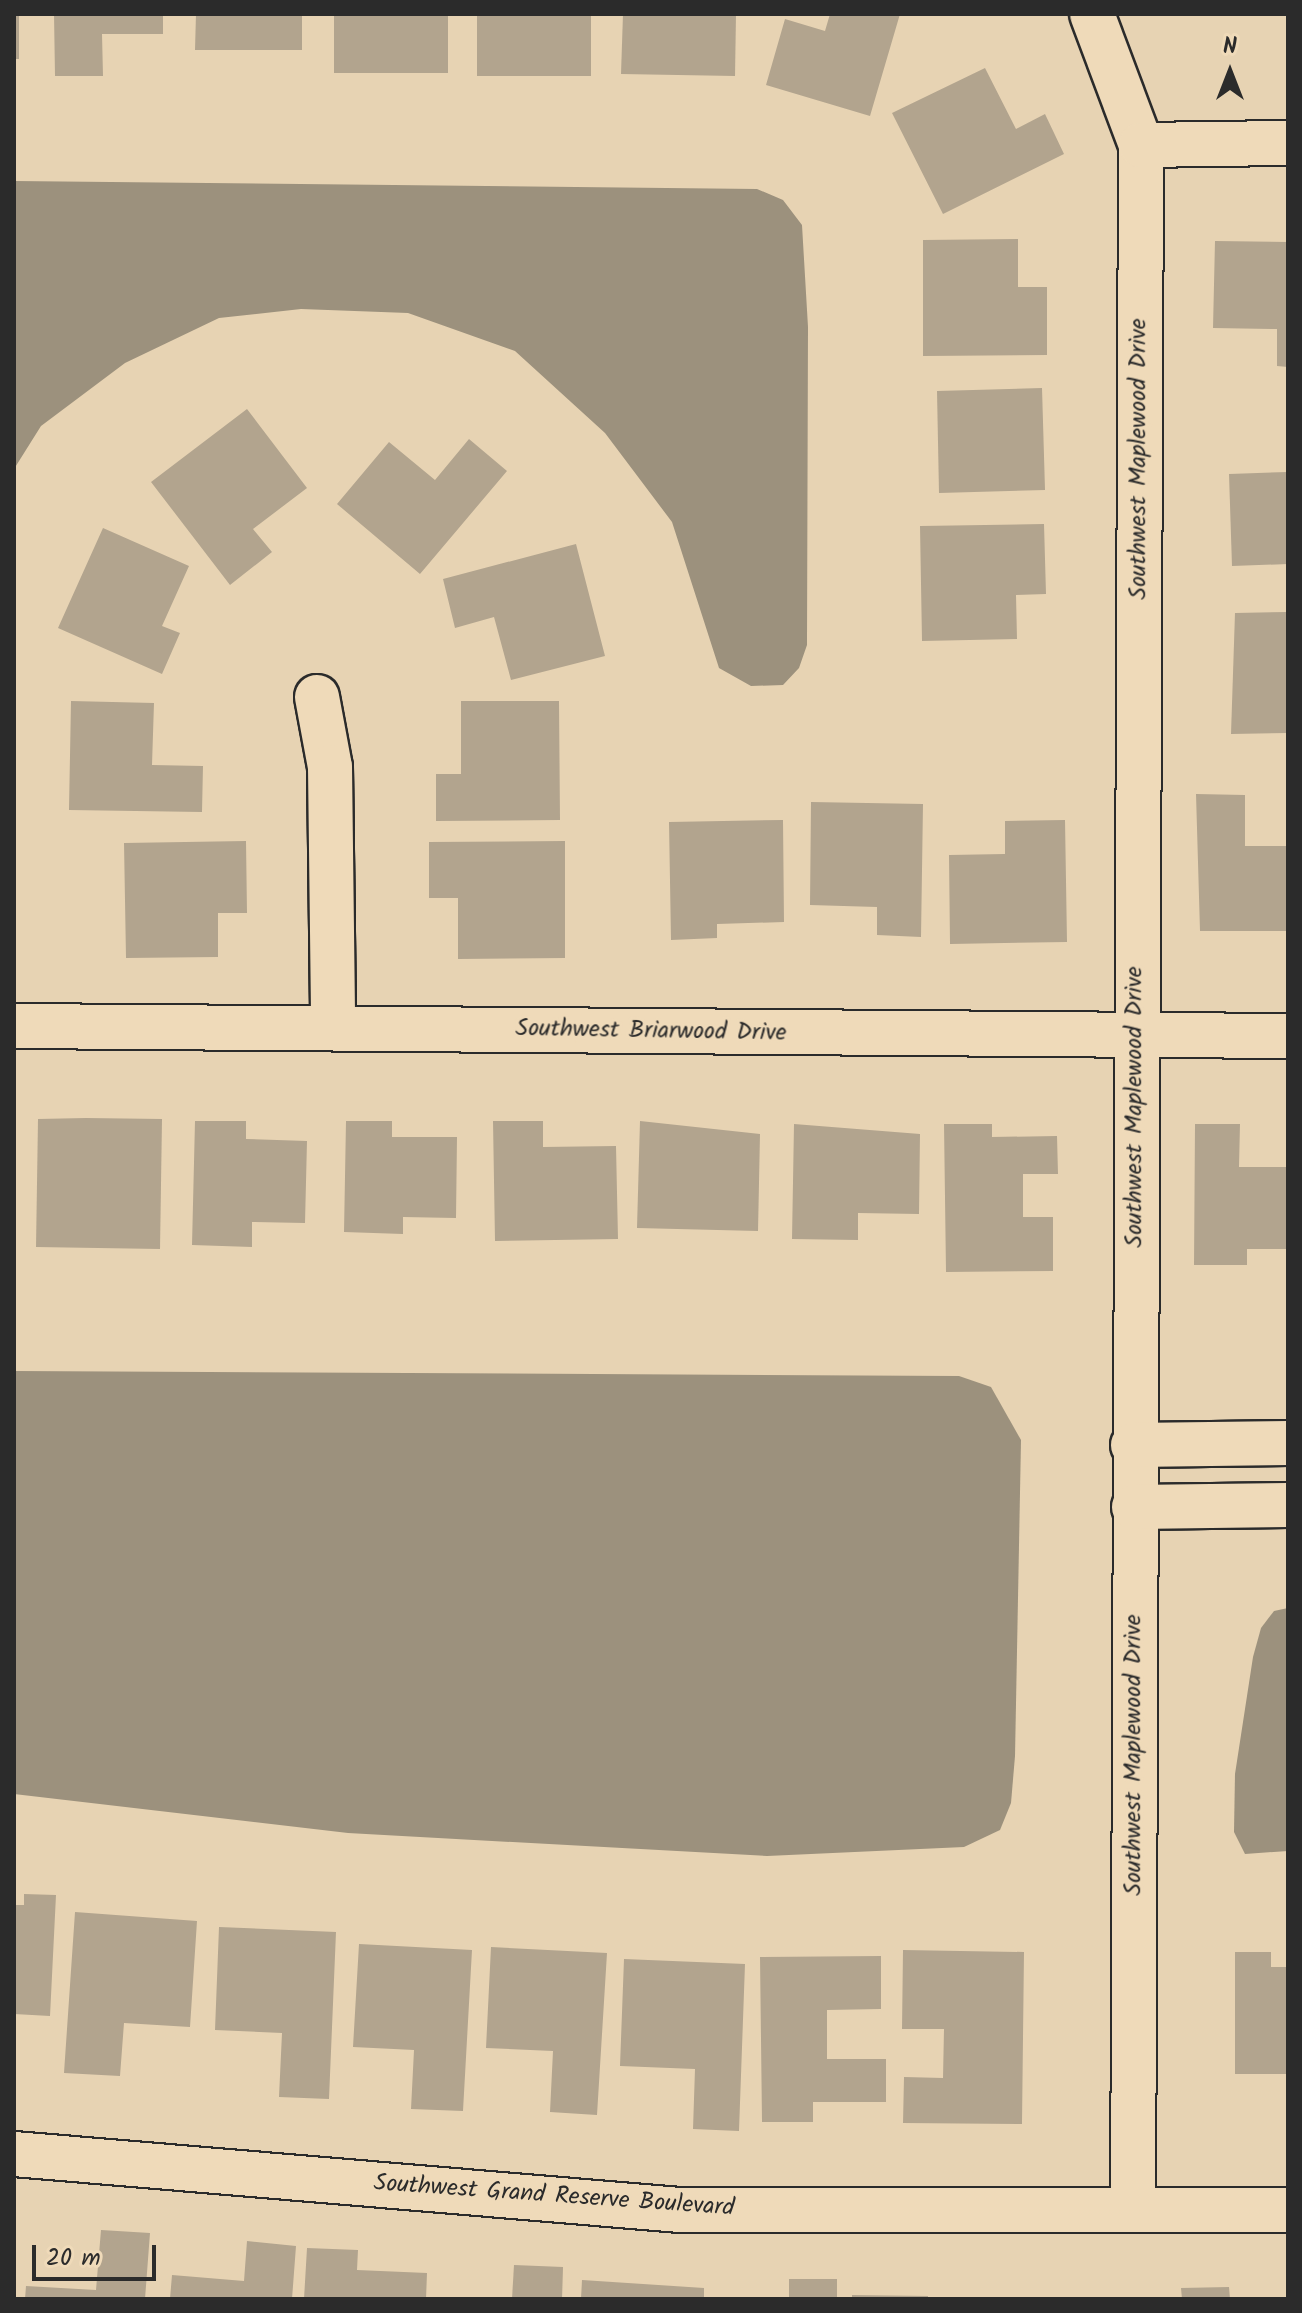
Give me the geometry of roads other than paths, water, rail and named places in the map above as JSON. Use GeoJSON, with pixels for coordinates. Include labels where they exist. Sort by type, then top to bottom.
{"type":"FeatureCollection","features":[{"type":"Feature","properties":{"kind":"street","name":"Southwest Maplewood Drive"},"geometry":{"type":"LineString","coordinates":[[1092,14],[1141,145],[1133,1445],[1133,2209]]}},
{"type":"Feature","properties":{"kind":"street"},"geometry":{"type":"LineString","coordinates":[[1141,145],[1288,143]]}},
{"type":"Feature","properties":{"kind":"street"},"geometry":{"type":"LineString","coordinates":[[317,697],[330,767],[333,1027]]}},
{"type":"Feature","properties":{"kind":"street","name":"Southwest Briarwood Drive"},"geometry":{"type":"LineString","coordinates":[[14,1026],[1288,1036]]}},
{"type":"Feature","properties":{"kind":"street"},"geometry":{"type":"LineString","coordinates":[[1133,1445],[1288,1443]]}},
{"type":"Feature","properties":{"kind":"street"},"geometry":{"type":"LineString","coordinates":[[1134,1507],[1288,1505]]}},
{"type":"Feature","properties":{"kind":"street","name":"Southwest Grand Reserve Boulevard"},"geometry":{"type":"LineString","coordinates":[[14,2154],[680,2210],[1288,2210]]}}]}
